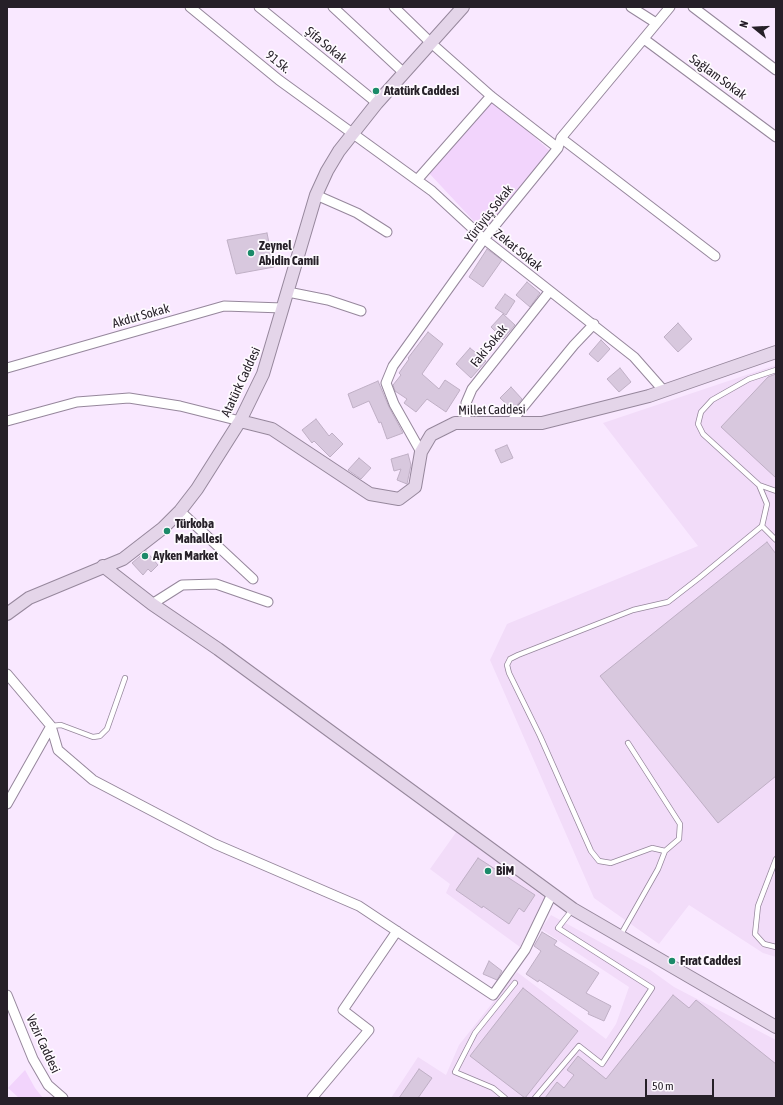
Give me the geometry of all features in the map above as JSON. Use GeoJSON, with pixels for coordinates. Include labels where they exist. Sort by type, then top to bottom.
{"type":"FeatureCollection","features":[{"type":"Feature","properties":{"kind":"street","name":"91 Sk."},"geometry":{"type":"LineString","coordinates":[[190,7],[280,80],[352,133]]}},
{"type":"Feature","properties":{"kind":"street","name":"Şifa Sokak"},"geometry":{"type":"LineString","coordinates":[[259,7],[377,103]]}},
{"type":"Feature","properties":{"kind":"street"},"geometry":{"type":"LineString","coordinates":[[333,7],[404,73]]}},
{"type":"Feature","properties":{"kind":"street"},"geometry":{"type":"LineString","coordinates":[[394,7],[430,42],[491,96],[558,148]]}},
{"type":"Feature","properties":{"kind":"street","name":"Atatürk Caddesi"},"geometry":{"type":"LineString","coordinates":[[7,614],[30,598],[123,559],[163,528],[180,511],[197,489],[240,421],[263,374],[316,195],[327,171],[352,133],[430,42],[463,7]]}},
{"type":"Feature","properties":{"kind":"street"},"geometry":{"type":"LineString","coordinates":[[631,7],[656,24]]}},
{"type":"Feature","properties":{"kind":"street","name":"Yürüyüş Sokak"},"geometry":{"type":"LineString","coordinates":[[421,452],[394,404],[386,382],[393,366],[484,239],[558,148],[561,138],[670,7]]}},
{"type":"Feature","properties":{"kind":"street"},"geometry":{"type":"LineString","coordinates":[[693,7],[776,70]]}},
{"type":"Feature","properties":{"kind":"street","name":"Sağlam Sokak"},"geometry":{"type":"LineString","coordinates":[[644,39],[776,137]]}},
{"type":"Feature","properties":{"kind":"street"},"geometry":{"type":"LineString","coordinates":[[417,180],[491,96]]}},
{"type":"Feature","properties":{"kind":"street","name":"Zekat Sokak"},"geometry":{"type":"LineString","coordinates":[[352,133],[432,191],[484,239],[549,292],[594,324],[634,357],[664,390]]}},
{"type":"Feature","properties":{"kind":"street"},"geometry":{"type":"LineString","coordinates":[[561,138],[715,256]]}},
{"type":"Feature","properties":{"kind":"street"},"geometry":{"type":"LineString","coordinates":[[316,195],[357,213],[387,232]]}},
{"type":"Feature","properties":{"kind":"street"},"geometry":{"type":"LineString","coordinates":[[288,292],[328,300],[361,311]]}},
{"type":"Feature","properties":{"kind":"street","name":"Faki Sokak"},"geometry":{"type":"LineString","coordinates":[[466,423],[466,403],[472,389],[549,292]]}},
{"type":"Feature","properties":{"kind":"street","name":"Akdut Sokak"},"geometry":{"type":"LineString","coordinates":[[7,368],[224,306],[283,308]]}},
{"type":"Feature","properties":{"kind":"street"},"geometry":{"type":"LineString","coordinates":[[510,423],[574,345],[594,324]]}},
{"type":"Feature","properties":{"kind":"street","name":"Millet Caddesi"},"geometry":{"type":"LineString","coordinates":[[240,421],[272,429],[370,494],[399,499],[415,487],[421,452],[431,435],[455,423],[542,423],[650,396],[776,352]]}},
{"type":"Feature","properties":{"kind":"street"},"geometry":{"type":"LineString","coordinates":[[7,421],[77,402],[129,398],[180,406],[240,421]]}},
{"type":"Feature","properties":{"kind":"street"},"geometry":{"type":"LineString","coordinates":[[180,511],[253,579]]}},
{"type":"Feature","properties":{"kind":"street"},"geometry":{"type":"LineString","coordinates":[[104,566],[152,604],[218,649],[573,909],[776,1027]]}},
{"type":"Feature","properties":{"kind":"street"},"geometry":{"type":"LineString","coordinates":[[152,604],[182,585],[209,584],[216,584],[268,602]]}},
{"type":"Feature","properties":{"kind":"street"},"geometry":{"type":"LineString","coordinates":[[7,674],[51,726],[58,750],[93,780],[215,844],[359,906],[493,995],[525,950],[552,894]]}},
{"type":"Feature","properties":{"kind":"street"},"geometry":{"type":"LineString","coordinates":[[7,804],[51,726]]}},
{"type":"Feature","properties":{"kind":"street"},"geometry":{"type":"LineString","coordinates":[[312,1098],[369,1030],[343,1010],[397,931]]}},
{"type":"Feature","properties":{"kind":"street","name":"Vezir Caddesi"},"geometry":{"type":"LineString","coordinates":[[7,995],[33,1059],[48,1085],[63,1098]]}},
{"type":"Feature","properties":{"kind":"lane"},"geometry":{"type":"LineString","coordinates":[[665,851],[652,848],[611,863],[599,861],[591,851],[540,736],[509,673],[507,665],[510,659],[518,655],[633,610],[668,602],[762,526],[767,504],[759,486],[703,434],[698,424],[701,412],[712,400],[749,379],[776,370]]}},
{"type":"Feature","properties":{"kind":"lane"},"geometry":{"type":"LineString","coordinates":[[759,486],[776,491]]}},
{"type":"Feature","properties":{"kind":"lane"},"geometry":{"type":"LineString","coordinates":[[762,526],[776,540]]}},
{"type":"Feature","properties":{"kind":"lane"},"geometry":{"type":"LineString","coordinates":[[51,726],[61,725],[94,737],[100,736],[107,729],[125,678]]}},
{"type":"Feature","properties":{"kind":"lane"},"geometry":{"type":"LineString","coordinates":[[620,936],[658,869],[665,851],[679,839],[680,824],[628,743]]}},
{"type":"Feature","properties":{"kind":"lane"},"geometry":{"type":"LineString","coordinates":[[776,859],[758,906],[755,934],[764,944],[776,947]]}},
{"type":"Feature","properties":{"kind":"lane"},"geometry":{"type":"LineString","coordinates":[[535,1098],[579,1046],[602,1064],[652,988],[558,928],[573,909]]}},
{"type":"Feature","properties":{"kind":"lane"},"geometry":{"type":"LineString","coordinates":[[505,1098],[493,1088],[455,1072],[475,1033],[515,983]]}},
{"type":"Feature","properties":{"kind":"shaded area"},"geometry":{"type":"Polygon","coordinates":[[[493,99],[551,152],[483,231],[428,172],[493,99]]]}},
{"type":"Feature","properties":{"kind":"shaded area"},"geometry":{"type":"Polygon","coordinates":[[[776,365],[776,957],[763,953],[689,905],[659,944],[594,898],[490,660],[507,624],[698,546],[603,423],[776,365]]]}},
{"type":"Feature","properties":{"kind":"shaded area"},"geometry":{"type":"Polygon","coordinates":[[[457,831],[545,898],[520,947],[446,893],[450,884],[430,869],[457,831]]]}},
{"type":"Feature","properties":{"kind":"shaded area"},"geometry":{"type":"Polygon","coordinates":[[[551,915],[649,969],[674,987],[776,1040],[776,1098],[391,1098],[418,1057],[446,1075],[459,1045],[517,972],[606,1039],[616,1024],[629,987],[541,929],[551,915]]]}},
{"type":"Feature","properties":{"kind":"shaded area"},"geometry":{"type":"Polygon","coordinates":[[[25,1070],[35,1088],[43,1098],[19,1098],[8,1088],[25,1070]]]}},
{"type":"Feature","properties":{"kind":"building","name":"Zeynel Abidin Camii"},"geometry":{"type":"Polygon","coordinates":[[[267,233],[274,267],[236,274],[227,240],[267,233]]]}},
{"type":"Feature","properties":{"kind":"building"},"geometry":{"type":"Polygon","coordinates":[[[487,249],[502,260],[483,287],[469,277],[487,249]]]}},
{"type":"Feature","properties":{"kind":"building"},"geometry":{"type":"Polygon","coordinates":[[[527,282],[540,293],[530,307],[516,295],[527,282]]]}},
{"type":"Feature","properties":{"kind":"building"},"geometry":{"type":"Polygon","coordinates":[[[505,294],[515,301],[506,315],[495,308],[505,294]]]}},
{"type":"Feature","properties":{"kind":"building"},"geometry":{"type":"Polygon","coordinates":[[[503,314],[515,325],[503,339],[491,327],[503,314]]]}},
{"type":"Feature","properties":{"kind":"building"},"geometry":{"type":"Polygon","coordinates":[[[678,323],[692,339],[678,352],[664,337],[678,323]]]}},
{"type":"Feature","properties":{"kind":"building"},"geometry":{"type":"Polygon","coordinates":[[[428,332],[443,344],[422,374],[439,389],[445,380],[460,390],[446,412],[427,399],[416,412],[404,403],[407,399],[395,391],[393,385],[401,375],[399,373],[409,359],[408,358],[428,332]]]}},
{"type":"Feature","properties":{"kind":"building"},"geometry":{"type":"Polygon","coordinates":[[[601,340],[610,349],[598,362],[589,354],[601,340]]]}},
{"type":"Feature","properties":{"kind":"building"},"geometry":{"type":"Polygon","coordinates":[[[470,348],[486,361],[471,378],[456,364],[470,348]]]}},
{"type":"Feature","properties":{"kind":"building"},"geometry":{"type":"Polygon","coordinates":[[[620,368],[631,382],[619,392],[607,379],[620,368]]]}},
{"type":"Feature","properties":{"kind":"building"},"geometry":{"type":"Polygon","coordinates":[[[776,374],[776,478],[721,427],[768,377],[776,374]]]}},
{"type":"Feature","properties":{"kind":"building"},"geometry":{"type":"Polygon","coordinates":[[[378,381],[389,407],[403,433],[387,439],[381,422],[379,423],[369,401],[353,408],[348,394],[378,381]]]}},
{"type":"Feature","properties":{"kind":"building"},"geometry":{"type":"Polygon","coordinates":[[[511,387],[522,399],[513,410],[500,398],[511,387]]]}},
{"type":"Feature","properties":{"kind":"building"},"geometry":{"type":"Polygon","coordinates":[[[316,419],[329,436],[332,433],[343,444],[330,457],[314,441],[312,443],[302,430],[316,419]]]}},
{"type":"Feature","properties":{"kind":"building"},"geometry":{"type":"Polygon","coordinates":[[[507,445],[513,458],[501,463],[495,450],[507,445]]]}},
{"type":"Feature","properties":{"kind":"building"},"geometry":{"type":"Polygon","coordinates":[[[408,454],[411,465],[407,484],[397,480],[401,469],[394,471],[391,459],[408,454]]]}},
{"type":"Feature","properties":{"kind":"building"},"geometry":{"type":"Polygon","coordinates":[[[359,458],[371,468],[361,479],[348,470],[359,458]]]}},
{"type":"Feature","properties":{"kind":"building"},"geometry":{"type":"Polygon","coordinates":[[[767,542],[776,554],[776,776],[718,823],[600,676],[767,542]]]}},
{"type":"Feature","properties":{"kind":"building","name":"Ayken Market"},"geometry":{"type":"Polygon","coordinates":[[[146,551],[158,565],[151,572],[148,569],[143,575],[132,563],[146,551]]]}},
{"type":"Feature","properties":{"kind":"building"},"geometry":{"type":"Polygon","coordinates":[[[478,858],[535,895],[524,912],[519,908],[509,924],[456,890],[478,858]]]}},
{"type":"Feature","properties":{"kind":"building"},"geometry":{"type":"Polygon","coordinates":[[[542,932],[557,941],[554,945],[599,973],[586,993],[611,1006],[604,1021],[588,1014],[589,1012],[539,980],[538,982],[526,974],[541,951],[534,946],[542,932]]]}},
{"type":"Feature","properties":{"kind":"building"},"geometry":{"type":"Polygon","coordinates":[[[489,961],[502,971],[497,980],[483,974],[489,961]]]}},
{"type":"Feature","properties":{"kind":"building"},"geometry":{"type":"Polygon","coordinates":[[[523,988],[578,1031],[525,1098],[470,1056],[523,988]]]}},
{"type":"Feature","properties":{"kind":"building"},"geometry":{"type":"Polygon","coordinates":[[[673,995],[689,1008],[696,1000],[776,1064],[776,1098],[545,1098],[557,1082],[564,1088],[574,1075],[567,1070],[578,1056],[606,1079],[673,995]]]}},
{"type":"Feature","properties":{"kind":"building"},"geometry":{"type":"Polygon","coordinates":[[[419,1069],[432,1078],[418,1098],[399,1098],[419,1069]]]}},
{"type":"Feature","properties":{"kind":"place","name":"Atatürk Caddesi"},"geometry":{"type":"Point","coordinates":[376,91]}},
{"type":"Feature","properties":{"kind":"place","name":"Zeynel Abidin Camii"},"geometry":{"type":"Point","coordinates":[251,253]}},
{"type":"Feature","properties":{"kind":"place","name":"Türkoba Mahallesi"},"geometry":{"type":"Point","coordinates":[167,531]}},
{"type":"Feature","properties":{"kind":"place","name":"Ayken Market"},"geometry":{"type":"Point","coordinates":[145,556]}},
{"type":"Feature","properties":{"kind":"place","name":"BİM"},"geometry":{"type":"Point","coordinates":[488,871]}},
{"type":"Feature","properties":{"kind":"place","name":"Fırat Caddesi"},"geometry":{"type":"Point","coordinates":[672,961]}}]}
